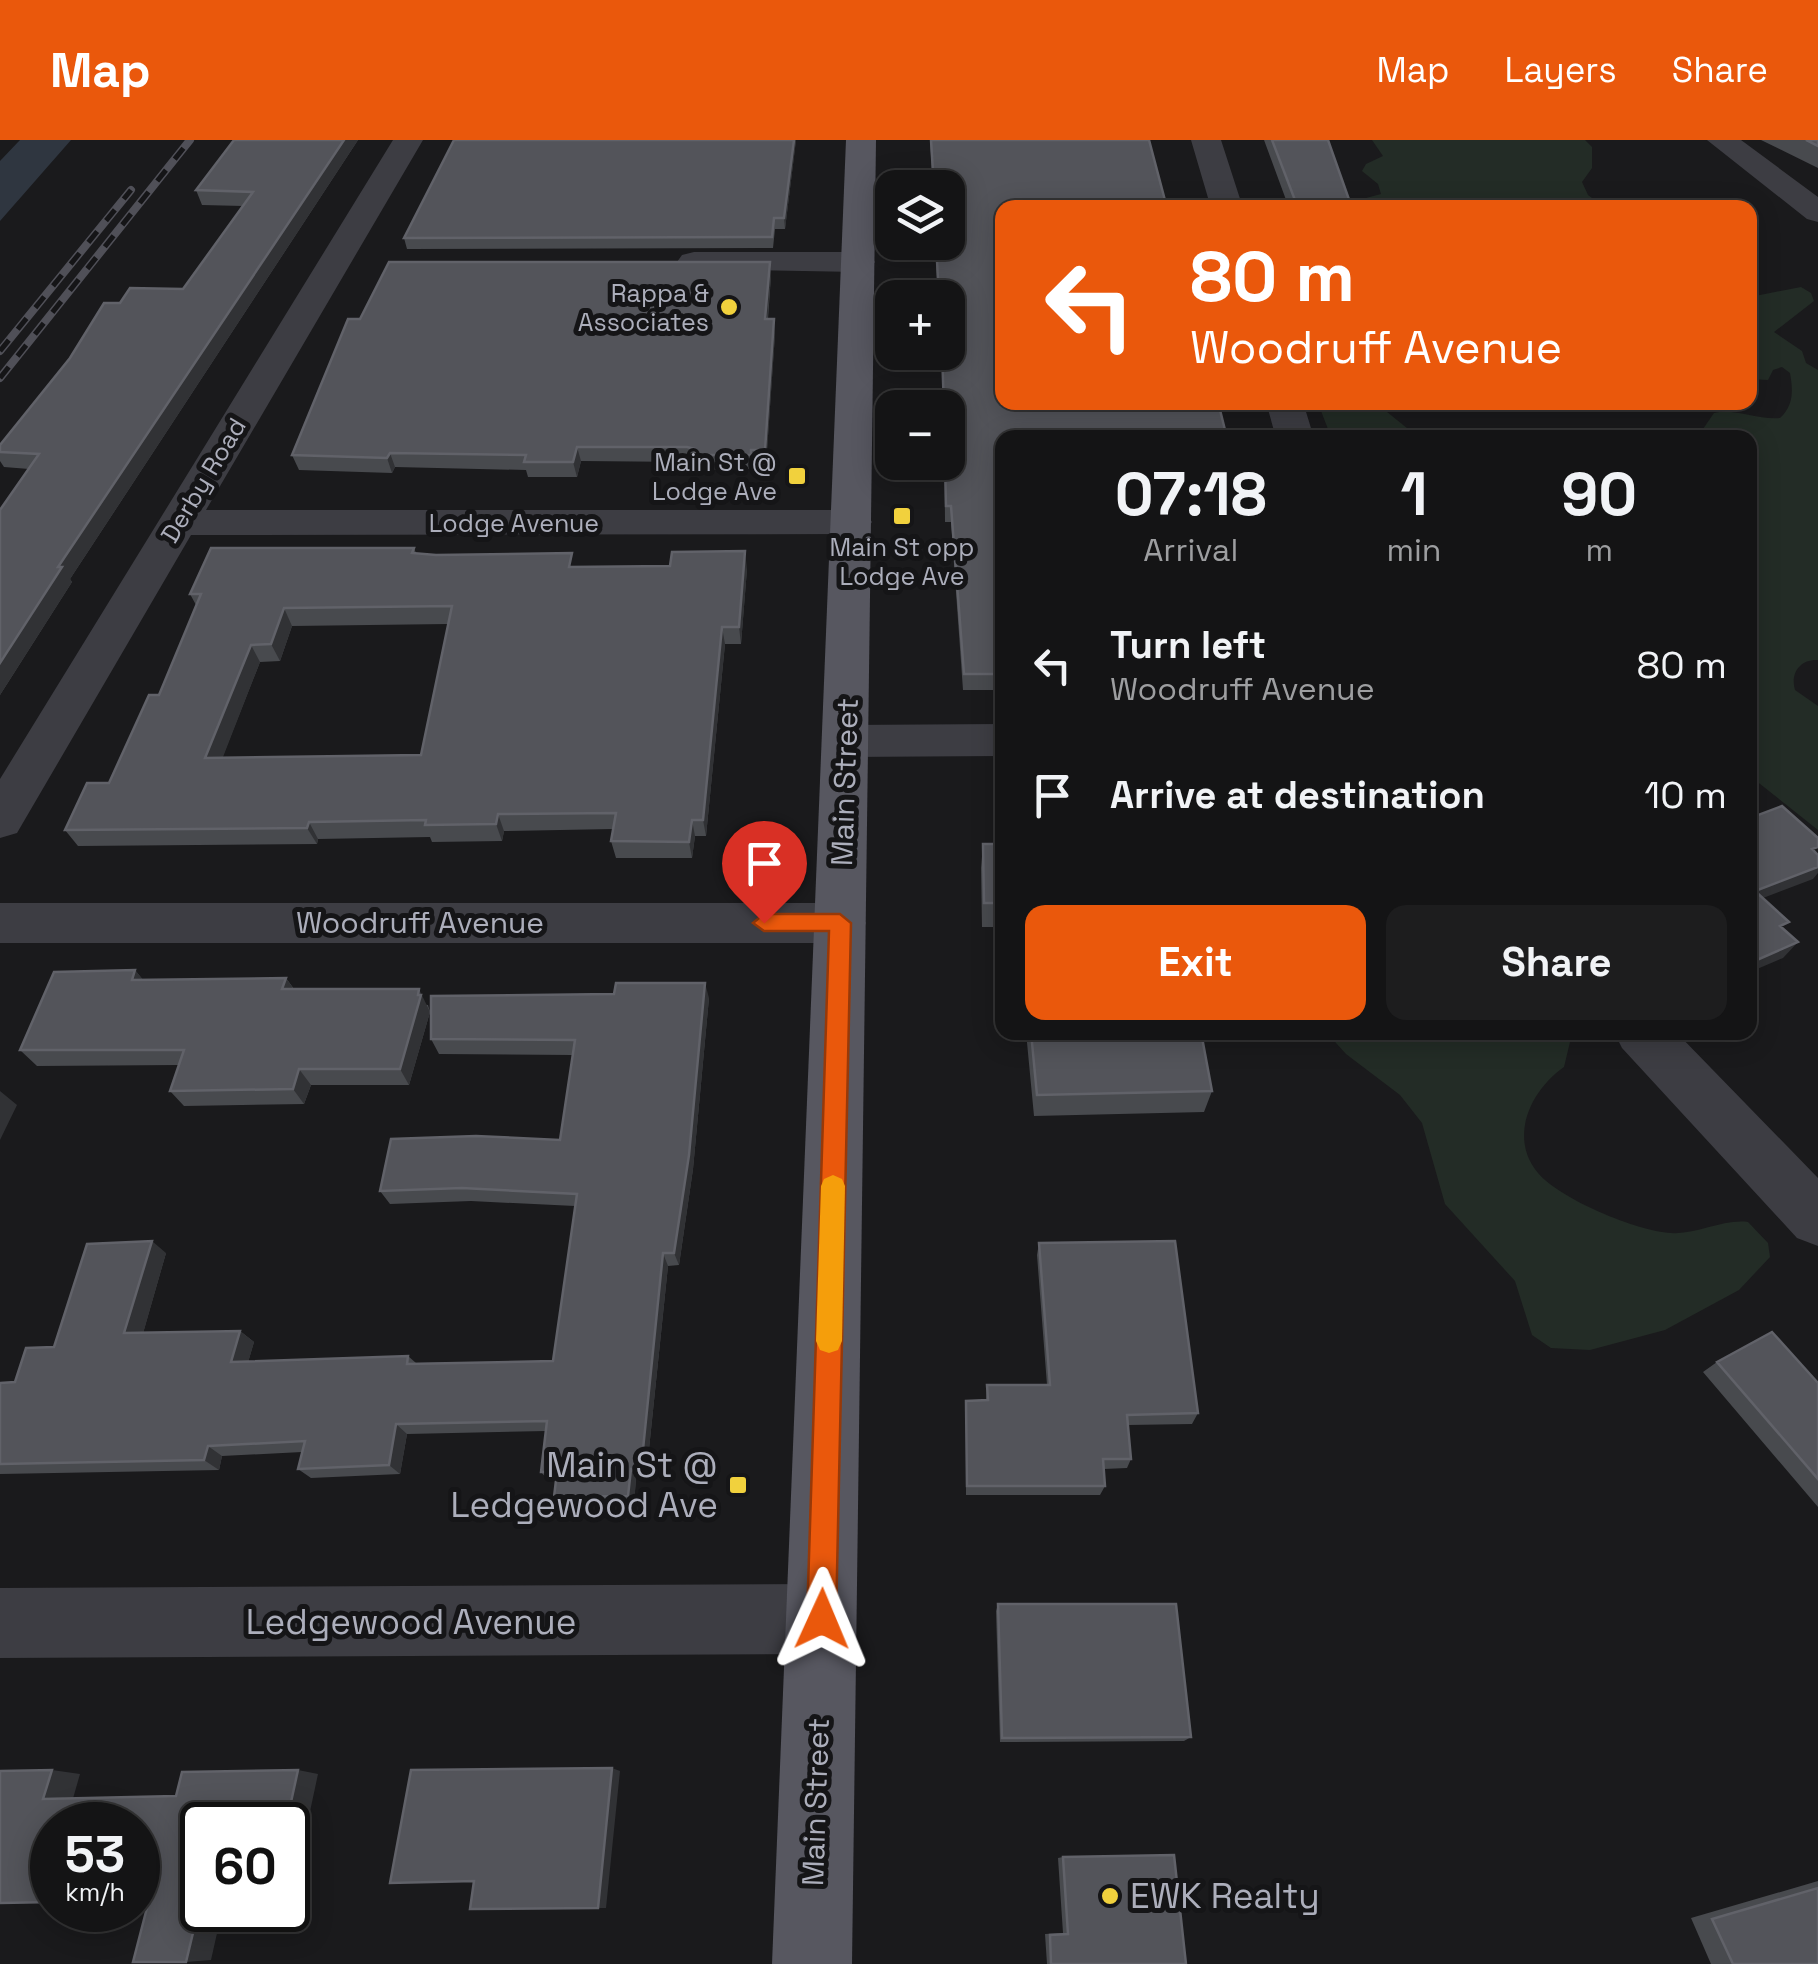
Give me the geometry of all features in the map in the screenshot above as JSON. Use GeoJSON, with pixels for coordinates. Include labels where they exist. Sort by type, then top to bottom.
{"type":"FeatureCollection","features":[{"type":"Feature","properties":{"kind":"main road","name":"Main Street"},"geometry":{"type":"LineString","coordinates":[[812,1964],[861,140]]}},
{"type":"Feature","properties":{"kind":"street","name":"Derby Road"},"geometry":{"type":"LineString","coordinates":[[0,820],[176,523],[355,263],[408,140]]}},
{"type":"Feature","properties":{"kind":"street"},"geometry":{"type":"LineString","coordinates":[[1206,140],[1225,200]]}},
{"type":"Feature","properties":{"kind":"street"},"geometry":{"type":"LineString","coordinates":[[1722,140],[1818,212]]}},
{"type":"Feature","properties":{"kind":"street"},"geometry":{"type":"LineString","coordinates":[[665,262],[858,262]]}},
{"type":"Feature","properties":{"kind":"street","name":"Lodge Avenue"},"geometry":{"type":"LineString","coordinates":[[176,523],[852,522]]}},
{"type":"Feature","properties":{"kind":"street"},"geometry":{"type":"LineString","coordinates":[[846,741],[995,740]]}},
{"type":"Feature","properties":{"kind":"street","name":"Woodruff Avenue"},"geometry":{"type":"LineString","coordinates":[[0,923],[840,923]]}},
{"type":"Feature","properties":{"kind":"street"},"geometry":{"type":"LineString","coordinates":[[1649,1040],[1818,1219]]}},
{"type":"Feature","properties":{"kind":"street","name":"Ledgewood Avenue"},"geometry":{"type":"LineString","coordinates":[[0,1622],[822,1619]]}},
{"type":"Feature","properties":{"kind":"shaded area"},"geometry":{"type":"Polygon","coordinates":[[[20,140],[71,140],[0,221],[0,161],[20,140]]]}},
{"type":"Feature","properties":{"kind":"shaded area"},"geometry":{"type":"Polygon","coordinates":[[[1372,140],[1585,140],[1592,147],[1592,168],[1582,182],[1595,200],[1364,200],[1381,194],[1378,184],[1362,171],[1366,164],[1383,156],[1372,140]]]}},
{"type":"Feature","properties":{"kind":"shaded area"},"geometry":{"type":"Polygon","coordinates":[[[1801,287],[1811,293],[1814,301],[1774,332],[1802,351],[1806,363],[1818,370],[1818,660],[1801,665],[1794,684],[1795,690],[1818,706],[1818,830],[1757,782],[1757,430],[1703,429],[1714,413],[1780,418],[1788,408],[1790,373],[1782,367],[1773,370],[1768,380],[1757,379],[1757,296],[1801,287]]]}},
{"type":"Feature","properties":{"kind":"shaded area"},"geometry":{"type":"Polygon","coordinates":[[[1321,410],[1385,410],[1409,430],[1328,430],[1321,410]]]}},
{"type":"Feature","properties":{"kind":"shaded area"},"geometry":{"type":"Polygon","coordinates":[[[1333,1040],[1570,1040],[1564,1067],[1542,1088],[1527,1115],[1525,1144],[1538,1173],[1581,1203],[1656,1231],[1680,1233],[1748,1222],[1768,1243],[1770,1257],[1739,1290],[1665,1330],[1590,1350],[1551,1348],[1532,1335],[1515,1281],[1445,1204],[1422,1123],[1400,1095],[1333,1040]]]}},
{"type":"Feature","properties":{"kind":"building"},"geometry":{"type":"Polygon","coordinates":[[[234,140],[344,140],[58,567],[62,567],[0,663],[0,510],[39,454],[0,452],[0,445],[70,358],[104,303],[120,303],[130,288],[183,289],[253,192],[196,190],[234,140]]]}},
{"type":"Feature","properties":{"kind":"building"},"geometry":{"type":"Polygon","coordinates":[[[454,140],[794,140],[784,218],[774,218],[772,237],[404,238],[454,140]]]}},
{"type":"Feature","properties":{"kind":"building"},"geometry":{"type":"Polygon","coordinates":[[[931,140],[1149,140],[1165,200],[995,200],[995,410],[1220,410],[1225,430],[995,430],[995,674],[964,674],[951,506],[946,506],[945,480],[965,480],[965,390],[943,390],[943,370],[965,370],[965,280],[938,280],[937,260],[965,260],[965,170],[933,170],[931,140]]]}},
{"type":"Feature","properties":{"kind":"building"},"geometry":{"type":"Polygon","coordinates":[[[1272,140],[1328,140],[1349,200],[1295,200],[1272,140]]]}},
{"type":"Feature","properties":{"kind":"building"},"geometry":{"type":"Polygon","coordinates":[[[389,262],[770,262],[765,319],[774,319],[765,450],[751,450],[751,455],[694,455],[695,449],[687,447],[577,447],[573,462],[524,462],[526,455],[292,455],[348,319],[360,319],[389,262]]]}},
{"type":"Feature","properties":{"kind":"building"},"geometry":{"type":"Polygon","coordinates":[[[211,548],[414,548],[412,553],[436,555],[572,553],[569,567],[670,566],[672,552],[745,551],[739,627],[722,627],[703,820],[692,820],[689,842],[611,841],[616,813],[498,814],[496,824],[425,825],[426,820],[309,822],[307,828],[65,830],[87,783],[109,783],[149,695],[159,695],[201,594],[190,594],[211,548]],[[452,606],[284,608],[271,644],[251,645],[205,758],[421,755],[452,606]]]}},
{"type":"Feature","properties":{"kind":"building"},"geometry":{"type":"Polygon","coordinates":[[[1782,806],[1818,838],[1818,847],[1812,849],[1818,855],[1818,867],[1757,890],[1757,815],[1782,806]]]}},
{"type":"Feature","properties":{"kind":"building"},"geometry":{"type":"Polygon","coordinates":[[[983,844],[995,844],[995,903],[984,903],[983,844]]]}},
{"type":"Feature","properties":{"kind":"building"},"geometry":{"type":"Polygon","coordinates":[[[1757,893],[1789,922],[1780,926],[1798,942],[1757,960],[1757,893]]]}},
{"type":"Feature","properties":{"kind":"building"},"geometry":{"type":"Polygon","coordinates":[[[135,970],[132,980],[286,978],[282,989],[419,989],[421,995],[400,1069],[299,1069],[293,1089],[170,1091],[184,1050],[20,1050],[54,972],[135,970]]]}},
{"type":"Feature","properties":{"kind":"building"},"geometry":{"type":"Polygon","coordinates":[[[616,983],[705,983],[689,1155],[674,1253],[663,1253],[641,1469],[631,1469],[628,1496],[554,1497],[557,1472],[541,1472],[547,1421],[396,1424],[389,1465],[298,1469],[305,1441],[208,1446],[204,1460],[0,1464],[0,1383],[15,1382],[26,1348],[54,1347],[87,1244],[152,1241],[124,1333],[240,1331],[231,1362],[408,1356],[407,1364],[553,1361],[577,1194],[462,1188],[380,1191],[391,1139],[476,1136],[560,1140],[575,1040],[431,1039],[431,996],[614,994],[616,983]]]}},
{"type":"Feature","properties":{"kind":"building"},"geometry":{"type":"Polygon","coordinates":[[[1032,1040],[1202,1040],[1212,1091],[1037,1095],[1032,1040]]]}},
{"type":"Feature","properties":{"kind":"building"},"geometry":{"type":"Polygon","coordinates":[[[1175,1241],[1198,1413],[1127,1415],[1131,1459],[1103,1459],[1105,1486],[967,1486],[966,1401],[988,1400],[987,1385],[1050,1385],[1039,1243],[1175,1241]]]}},
{"type":"Feature","properties":{"kind":"building"},"geometry":{"type":"Polygon","coordinates":[[[1772,1332],[1818,1383],[1818,1479],[1717,1362],[1772,1332]]]}},
{"type":"Feature","properties":{"kind":"building"},"geometry":{"type":"Polygon","coordinates":[[[998,1604],[1176,1604],[1191,1737],[1002,1738],[998,1604]]]}},
{"type":"Feature","properties":{"kind":"building"},"geometry":{"type":"Polygon","coordinates":[[[612,1768],[598,1908],[470,1909],[474,1881],[390,1883],[411,1770],[612,1768]]]}},
{"type":"Feature","properties":{"kind":"building"},"geometry":{"type":"Polygon","coordinates":[[[52,1770],[43,1799],[176,1796],[182,1772],[298,1770],[291,1802],[180,1802],[180,1932],[193,1932],[186,1962],[133,1962],[141,1932],[160,1932],[160,1802],[30,1802],[30,1902],[0,1903],[0,1771],[52,1770]]]}},
{"type":"Feature","properties":{"kind":"building"},"geometry":{"type":"Polygon","coordinates":[[[1174,1855],[1186,1964],[1051,1964],[1050,1935],[1068,1934],[1063,1857],[1174,1855]]]}},
{"type":"Feature","properties":{"kind":"building"},"geometry":{"type":"Polygon","coordinates":[[[1818,1888],[1818,1964],[1733,1964],[1712,1919],[1818,1888]]]}},
{"type":"Feature","properties":{"kind":"railway"},"geometry":{"type":"LineString","coordinates":[[0,378],[190,140]]}},
{"type":"Feature","properties":{"kind":"railway"},"geometry":{"type":"LineString","coordinates":[[0,351],[131,190]]}},
{"type":"Feature","properties":{"kind":"slow traffic"},"geometry":{"type":"LineString","coordinates":[[829,1341],[833,1186]]}},
{"type":"Feature","properties":{"kind":"place","name":"Rappa & Associates"},"geometry":{"type":"Point","coordinates":[729,307]}},
{"type":"Feature","properties":{"kind":"place","name":"Main St @ Lodge Ave"},"geometry":{"type":"Point","coordinates":[797,476]}},
{"type":"Feature","properties":{"kind":"place","name":"Main St opp Lodge Ave"},"geometry":{"type":"Point","coordinates":[902,516]}},
{"type":"Feature","properties":{"kind":"place","name":"Main St @ Ledgewood Ave"},"geometry":{"type":"Point","coordinates":[738,1485]}},
{"type":"Feature","properties":{"kind":"place","name":"EWK Realty"},"geometry":{"type":"Point","coordinates":[1110,1896]}},
{"type":"Feature","properties":{"kind":"route"},"geometry":{"type":"LineString","coordinates":[[764,923],[840,923],[822,1619]]}}]}
